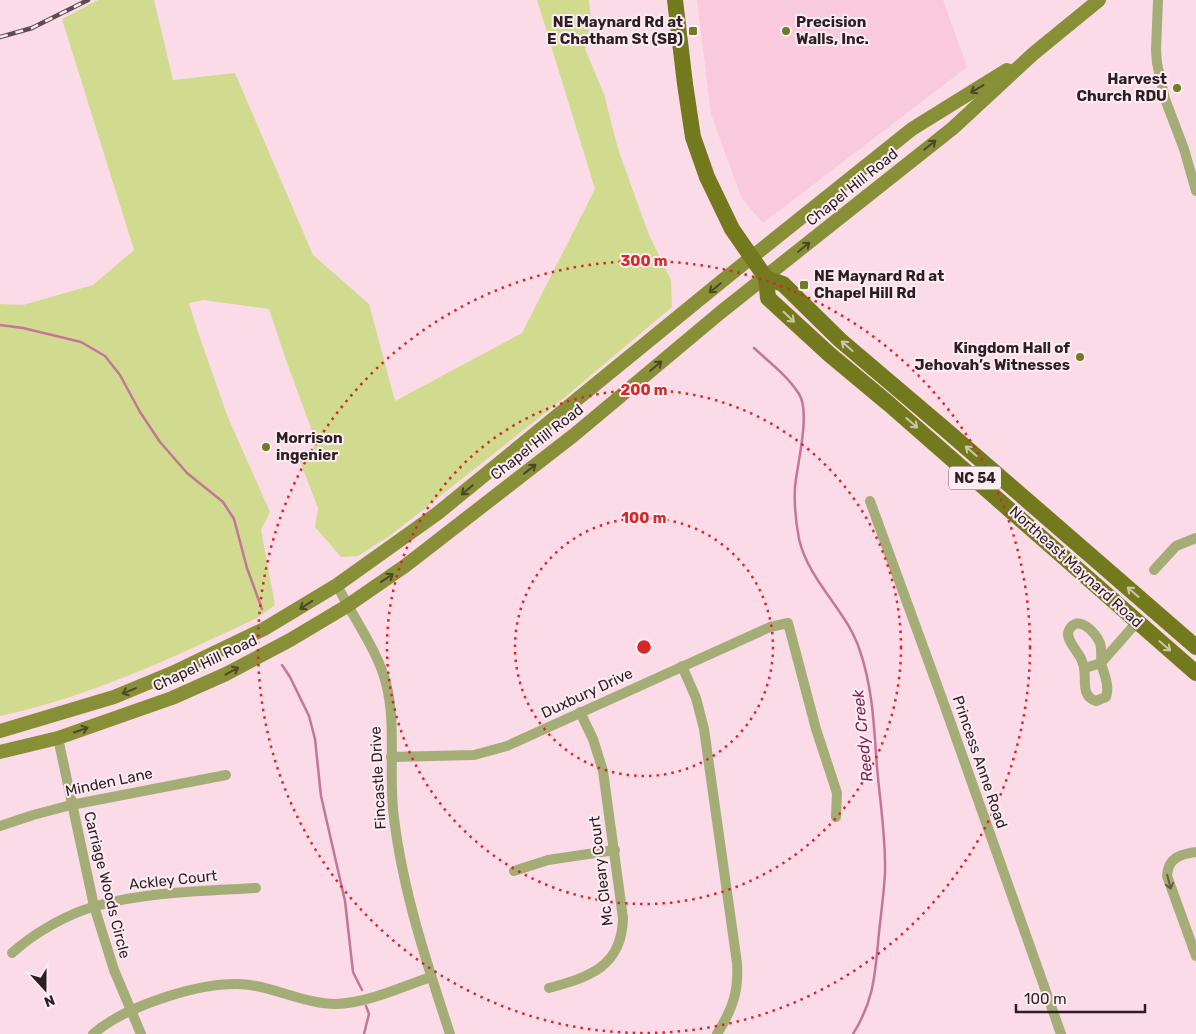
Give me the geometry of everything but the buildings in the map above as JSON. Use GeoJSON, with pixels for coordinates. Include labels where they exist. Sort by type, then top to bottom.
{"type":"FeatureCollection","features":[{"type":"Feature","properties":{"kind":"main road","name":"Northeast Maynard Road"},"geometry":{"type":"LineString","coordinates":[[675,0],[693,137],[707,177],[732,229],[766,278],[768,298],[849,372],[890,404],[1196,673]]}},
{"type":"Feature","properties":{"kind":"main road","name":"Chapel Hill Road"},"geometry":{"type":"LineString","coordinates":[[0,752],[58,738],[172,698],[226,674],[290,640],[347,606],[406,566],[542,460],[720,312],[766,278],[952,128],[1033,54],[1098,0]]}},
{"type":"Feature","properties":{"kind":"main road","name":"Chapel Hill Road"},"geometry":{"type":"LineString","coordinates":[[0,731],[114,696],[172,673],[264,629],[337,585],[438,514],[912,129],[1033,54]]}},
{"type":"Feature","properties":{"kind":"main road","name":"Northeast Maynard Road"},"geometry":{"type":"LineString","coordinates":[[766,278],[783,284],[840,340],[1196,647]]}},
{"type":"Feature","properties":{"kind":"street"},"geometry":{"type":"LineString","coordinates":[[1153,0],[1157,13]]}},
{"type":"Feature","properties":{"kind":"street"},"geometry":{"type":"LineString","coordinates":[[1158,0],[1156,50],[1160,76],[1196,191]]}},
{"type":"Feature","properties":{"kind":"street","name":"Princess Anne Road"},"geometry":{"type":"LineString","coordinates":[[870,501],[1061,1034]]}},
{"type":"Feature","properties":{"kind":"street"},"geometry":{"type":"LineString","coordinates":[[1154,570],[1176,546],[1196,541]]}},
{"type":"Feature","properties":{"kind":"street","name":"Fincastle Drive"},"geometry":{"type":"LineString","coordinates":[[337,585],[375,655],[386,683],[390,714],[391,798],[397,843],[405,884],[431,977],[450,1034]]}},
{"type":"Feature","properties":{"kind":"street","name":"Duxbury Drive"},"geometry":{"type":"LineString","coordinates":[[391,757],[457,756],[492,751],[516,742],[770,627],[788,622],[816,729],[837,793],[836,817]]}},
{"type":"Feature","properties":{"kind":"street"},"geometry":{"type":"LineString","coordinates":[[1085,668],[1101,663],[1138,622]]}},
{"type":"Feature","properties":{"kind":"street"},"geometry":{"type":"LineString","coordinates":[[1075,624],[1084,624],[1089,627],[1100,644],[1101,663],[1108,686],[1106,697],[1096,701],[1087,696],[1084,690],[1085,668],[1068,637],[1070,628],[1075,624]]}},
{"type":"Feature","properties":{"kind":"street"},"geometry":{"type":"LineString","coordinates":[[682,666],[696,698],[704,729],[737,963],[736,998],[728,1017],[717,1034]]}},
{"type":"Feature","properties":{"kind":"street","name":"Mc Cleary Court"},"geometry":{"type":"LineString","coordinates":[[549,988],[573,982],[597,971],[607,963],[620,942],[623,932],[623,918],[603,771],[593,739],[580,712]]}},
{"type":"Feature","properties":{"kind":"street","name":"Carriage Woods Circle"},"geometry":{"type":"LineString","coordinates":[[58,738],[94,906],[114,970],[141,1034]]}},
{"type":"Feature","properties":{"kind":"street","name":"Minden Lane"},"geometry":{"type":"LineString","coordinates":[[0,826],[71,805],[226,775]]}},
{"type":"Feature","properties":{"kind":"street"},"geometry":{"type":"LineString","coordinates":[[514,871],[548,860],[614,850]]}},
{"type":"Feature","properties":{"kind":"street"},"geometry":{"type":"LineString","coordinates":[[1196,852],[1176,857],[1169,865],[1167,876],[1196,956]]}},
{"type":"Feature","properties":{"kind":"street","name":"Ackley Court"},"geometry":{"type":"LineString","coordinates":[[12,952],[27,939],[50,926],[94,906],[131,898],[256,888]]}},
{"type":"Feature","properties":{"kind":"street"},"geometry":{"type":"LineString","coordinates":[[94,1034],[100,1028],[131,1010],[204,987],[234,984],[250,985],[322,1002],[347,1003],[431,977]]}},
{"type":"Feature","properties":{"kind":"shaded area"},"geometry":{"type":"Polygon","coordinates":[[[697,0],[943,0],[967,67],[763,223],[742,199],[711,114],[697,0]]]}},
{"type":"Feature","properties":{"kind":"green space"},"geometry":{"type":"Polygon","coordinates":[[[98,0],[154,0],[173,80],[235,73],[313,255],[369,304],[395,401],[522,333],[595,189],[537,0],[589,0],[591,21],[585,49],[604,94],[618,149],[649,235],[671,280],[672,307],[564,398],[391,535],[358,556],[341,557],[315,527],[318,508],[299,459],[314,450],[312,431],[269,309],[203,300],[189,303],[227,415],[270,512],[261,530],[275,605],[257,618],[99,687],[33,708],[0,716],[0,304],[23,305],[93,285],[134,250],[62,19],[98,0]]]}},
{"type":"Feature","properties":{"kind":"waterway"},"geometry":{"type":"LineString","coordinates":[[0,325],[23,328],[81,342],[105,356],[120,375],[140,412],[160,442],[187,473],[223,502],[234,519],[247,568],[262,609]]}},
{"type":"Feature","properties":{"kind":"waterway","name":"Reedy Creek"},"geometry":{"type":"LineString","coordinates":[[754,348],[789,381],[799,394],[804,413],[795,493],[799,539],[811,569],[854,636],[868,680],[884,833],[885,873],[873,985],[866,1009],[853,1034]]}},
{"type":"Feature","properties":{"kind":"waterway"},"geometry":{"type":"LineString","coordinates":[[282,665],[309,716],[315,739],[321,796],[345,901],[353,972],[362,990]]}},
{"type":"Feature","properties":{"kind":"waterway"},"geometry":{"type":"LineString","coordinates":[[364,1034],[369,1014],[366,1006]]}},
{"type":"Feature","properties":{"kind":"railway"},"geometry":{"type":"LineString","coordinates":[[0,37],[32,28],[88,0]]}},
{"type":"Feature","properties":{"kind":"place","name":"NE Maynard Rd at E Chatham St (SB)"},"geometry":{"type":"Point","coordinates":[693,31]}},
{"type":"Feature","properties":{"kind":"place","name":"Precision Walls, Inc."},"geometry":{"type":"Point","coordinates":[786,31]}},
{"type":"Feature","properties":{"kind":"place","name":"Harvest Church RDU"},"geometry":{"type":"Point","coordinates":[1177,88]}},
{"type":"Feature","properties":{"kind":"place","name":"NE Maynard Rd at Chapel Hill Rd"},"geometry":{"type":"Point","coordinates":[804,285]}},
{"type":"Feature","properties":{"kind":"place","name":"Kingdom Hall of Jehovah’s Witnesses"},"geometry":{"type":"Point","coordinates":[1080,357]}},
{"type":"Feature","properties":{"kind":"place","name":"Morrison ingenier"},"geometry":{"type":"Point","coordinates":[266,447]}}]}
